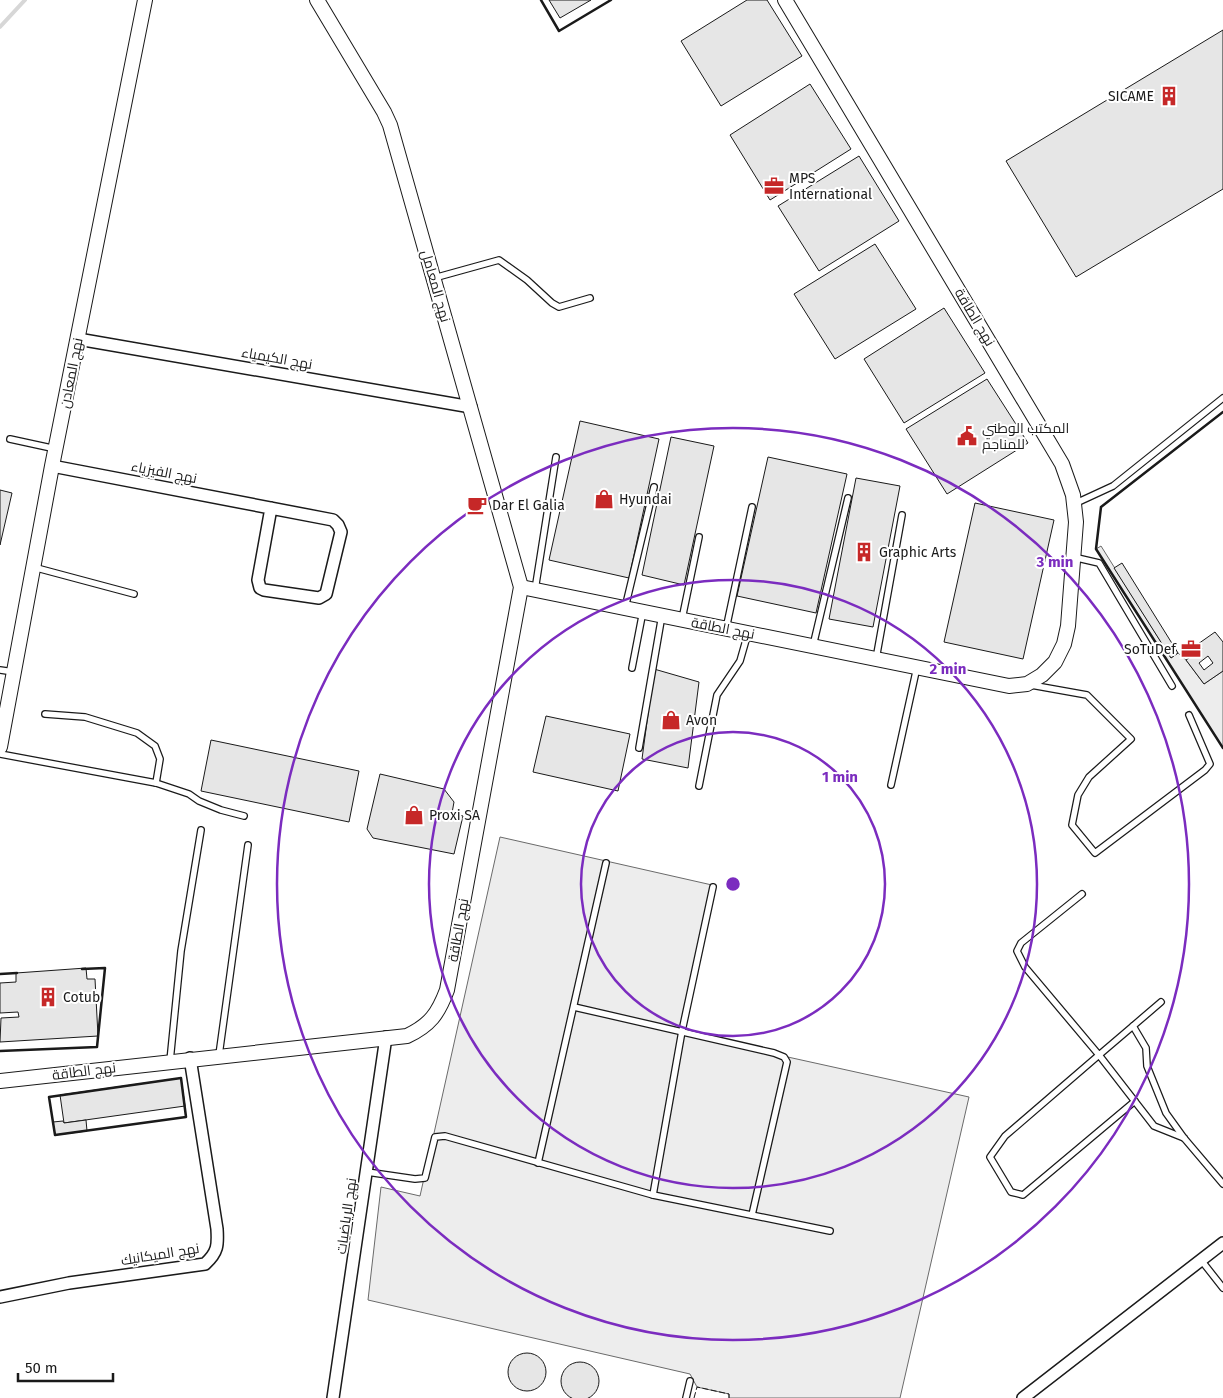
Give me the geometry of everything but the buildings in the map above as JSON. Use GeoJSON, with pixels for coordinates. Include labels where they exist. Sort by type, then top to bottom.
{"type":"FeatureCollection","features":[{"type":"Feature","properties":{"kind":"street","name":"نهج المعادن"},"geometry":{"type":"LineString","coordinates":[[0,747],[7,671],[33,567],[145,0]]}},
{"type":"Feature","properties":{"kind":"street","name":"نهج المعامل"},"geometry":{"type":"LineString","coordinates":[[318,0],[390,125],[521,586]]}},
{"type":"Feature","properties":{"kind":"street","name":"نهج الطاقة"},"geometry":{"type":"LineString","coordinates":[[0,1081],[190,1058],[407,1036],[419,1030],[430,1021],[440,1009],[447,990],[521,586],[1009,686],[1027,684],[1042,675],[1055,662],[1064,644],[1068,626],[1076,522],[1073,494],[1062,464],[785,0]]}},
{"type":"Feature","properties":{"kind":"street","name":"نهج الكيمياء"},"geometry":{"type":"LineString","coordinates":[[78,339],[471,408]]}},
{"type":"Feature","properties":{"kind":"street","name":"نهج الفيزياء"},"geometry":{"type":"LineString","coordinates":[[52,466],[271,508],[333,520],[338,525],[340,532],[326,594],[323,597],[319,598],[260,588],[258,580],[271,508]]}},
{"type":"Feature","properties":{"kind":"street","name":"نهج الرياضيات"},"geometry":{"type":"LineString","coordinates":[[333,1398],[386,1038]]}},
{"type":"Feature","properties":{"kind":"street","name":"نهج الميكانيك"},"geometry":{"type":"LineString","coordinates":[[0,1298],[69,1283],[205,1264],[214,1256],[218,1243],[217,1229],[190,1058]]}},
{"type":"Feature","properties":{"kind":"street"},"geometry":{"type":"LineString","coordinates":[[1023,1398],[1223,1243]]}},
{"type":"Feature","properties":{"kind":"lane"},"geometry":{"type":"LineString","coordinates":[[434,278],[498,260],[527,280],[559,307],[590,298]]}},
{"type":"Feature","properties":{"kind":"lane"},"geometry":{"type":"LineString","coordinates":[[1074,504],[1113,486],[1223,398]]}},
{"type":"Feature","properties":{"kind":"lane"},"geometry":{"type":"LineString","coordinates":[[10,438],[56,449]]}},
{"type":"Feature","properties":{"kind":"lane"},"geometry":{"type":"LineString","coordinates":[[535,590],[556,457]]}},
{"type":"Feature","properties":{"kind":"lane"},"geometry":{"type":"LineString","coordinates":[[625,608],[654,488]]}},
{"type":"Feature","properties":{"kind":"lane"},"geometry":{"type":"LineString","coordinates":[[813,646],[848,498]]}},
{"type":"Feature","properties":{"kind":"lane"},"geometry":{"type":"LineString","coordinates":[[726,628],[752,507]]}},
{"type":"Feature","properties":{"kind":"lane"},"geometry":{"type":"LineString","coordinates":[[876,659],[902,515]]}},
{"type":"Feature","properties":{"kind":"lane"},"geometry":{"type":"LineString","coordinates":[[682,619],[699,537]]}},
{"type":"Feature","properties":{"kind":"lane"},"geometry":{"type":"LineString","coordinates":[[1074,557],[1099,563],[1172,686]]}},
{"type":"Feature","properties":{"kind":"lane"},"geometry":{"type":"LineString","coordinates":[[33,567],[134,594]]}},
{"type":"Feature","properties":{"kind":"lane"},"geometry":{"type":"LineString","coordinates":[[632,668],[643,612]]}},
{"type":"Feature","properties":{"kind":"lane"},"geometry":{"type":"LineString","coordinates":[[638,748],[662,615]]}},
{"type":"Feature","properties":{"kind":"lane"},"geometry":{"type":"LineString","coordinates":[[699,786],[717,695],[740,661],[748,633]]}},
{"type":"Feature","properties":{"kind":"lane"},"geometry":{"type":"LineString","coordinates":[[891,785],[917,667]]}},
{"type":"Feature","properties":{"kind":"lane"},"geometry":{"type":"LineString","coordinates":[[1027,684],[1087,695],[1130,739],[1089,778],[1078,795],[1072,825],[1095,852],[1205,770],[1210,764],[1189,715]]}},
{"type":"Feature","properties":{"kind":"lane"},"geometry":{"type":"LineString","coordinates":[[46,714],[85,717],[137,733],[155,746],[160,759],[156,783]]}},
{"type":"Feature","properties":{"kind":"lane"},"geometry":{"type":"LineString","coordinates":[[0,754],[156,783],[189,794],[199,801],[221,810],[244,816]]}},
{"type":"Feature","properties":{"kind":"lane"},"geometry":{"type":"LineString","coordinates":[[170,1061],[181,950],[201,830]]}},
{"type":"Feature","properties":{"kind":"lane"},"geometry":{"type":"LineString","coordinates":[[219,1056],[248,844]]}},
{"type":"Feature","properties":{"kind":"lane"},"geometry":{"type":"LineString","coordinates":[[538,1162],[606,863]]}},
{"type":"Feature","properties":{"kind":"lane"},"geometry":{"type":"LineString","coordinates":[[653,1195],[682,1031],[713,887]]}},
{"type":"Feature","properties":{"kind":"lane"},"geometry":{"type":"LineString","coordinates":[[1082,894],[1021,943],[1017,951],[1024,968],[1099,1055],[1154,1126],[1184,1138]]}},
{"type":"Feature","properties":{"kind":"lane"},"geometry":{"type":"LineString","coordinates":[[1135,1101],[1023,1195],[1012,1192],[990,1157],[1005,1136],[1161,1002]]}},
{"type":"Feature","properties":{"kind":"lane"},"geometry":{"type":"LineString","coordinates":[[574,1007],[774,1052],[784,1056],[788,1062],[752,1215]]}},
{"type":"Feature","properties":{"kind":"lane"},"geometry":{"type":"LineString","coordinates":[[1133,1026],[1146,1048],[1147,1066],[1166,1113],[1184,1138],[1223,1184]]}},
{"type":"Feature","properties":{"kind":"lane"},"geometry":{"type":"LineString","coordinates":[[367,1172],[416,1179],[425,1178],[435,1138],[444,1136],[653,1195],[830,1231]]}},
{"type":"Feature","properties":{"kind":"lane"},"geometry":{"type":"LineString","coordinates":[[1201,1260],[1223,1288]]}},
{"type":"Feature","properties":{"kind":"lane"},"geometry":{"type":"LineString","coordinates":[[686,1398],[690,1381]]}},
{"type":"Feature","properties":{"kind":"shaded area"},"geometry":{"type":"Polygon","coordinates":[[[1101,546],[1171,658],[1178,653],[1186,660],[1204,684],[1223,671],[1223,748],[1096,549],[1101,546]]]}},
{"type":"Feature","properties":{"kind":"shaded area"},"geometry":{"type":"Polygon","coordinates":[[[500,837],[712,885],[679,1033],[969,1097],[900,1398],[729,1398],[729,1394],[697,1387],[690,1374],[368,1300],[381,1187],[420,1196],[500,837]]]}},
{"type":"Feature","properties":{"kind":"waterway"},"geometry":{"type":"LineString","coordinates":[[0,27],[25,0]]}},
{"type":"Feature","properties":{"kind":"fence"},"geometry":{"type":"LineString","coordinates":[[694,1398],[697,1387],[729,1394],[729,1398]]}},
{"type":"Feature","properties":{"kind":"wall"},"geometry":{"type":"LineString","coordinates":[[541,0],[559,31],[611,0]]}},
{"type":"Feature","properties":{"kind":"wall"},"geometry":{"type":"LineString","coordinates":[[1223,412],[1101,507],[1096,549],[1223,748]]}},
{"type":"Feature","properties":{"kind":"wall"},"geometry":{"type":"LineString","coordinates":[[0,1051],[97,1047],[105,968],[82,969]]}},
{"type":"Feature","properties":{"kind":"wall"},"geometry":{"type":"LineString","coordinates":[[0,974],[17,973]]}},
{"type":"Feature","properties":{"kind":"wall"},"geometry":{"type":"LineString","coordinates":[[181,1078],[186,1117],[55,1135],[49,1097],[181,1078]]}},
{"type":"Feature","properties":{"kind":"place","name":"SICAME"},"geometry":{"type":"Point","coordinates":[1169,96]}},
{"type":"Feature","properties":{"kind":"place","name":"MPS International"},"geometry":{"type":"Point","coordinates":[774,186]}},
{"type":"Feature","properties":{"kind":"place","name":"المكتب الوطني للمناجم"},"geometry":{"type":"Point","coordinates":[967,436]}},
{"type":"Feature","properties":{"kind":"place","name":"Hyundai"},"geometry":{"type":"Point","coordinates":[604,499]}},
{"type":"Feature","properties":{"kind":"place","name":"Dar El Galia"},"geometry":{"type":"Point","coordinates":[477,505]}},
{"type":"Feature","properties":{"kind":"place","name":"Graphic Arts"},"geometry":{"type":"Point","coordinates":[864,552]}},
{"type":"Feature","properties":{"kind":"place","name":"SoTuDef"},"geometry":{"type":"Point","coordinates":[1191,649]}},
{"type":"Feature","properties":{"kind":"place","name":"Avon"},"geometry":{"type":"Point","coordinates":[671,720]}},
{"type":"Feature","properties":{"kind":"place","name":"Proxi SA"},"geometry":{"type":"Point","coordinates":[414,815]}},
{"type":"Feature","properties":{"kind":"place","name":"Cotub"},"geometry":{"type":"Point","coordinates":[48,997]}}]}
